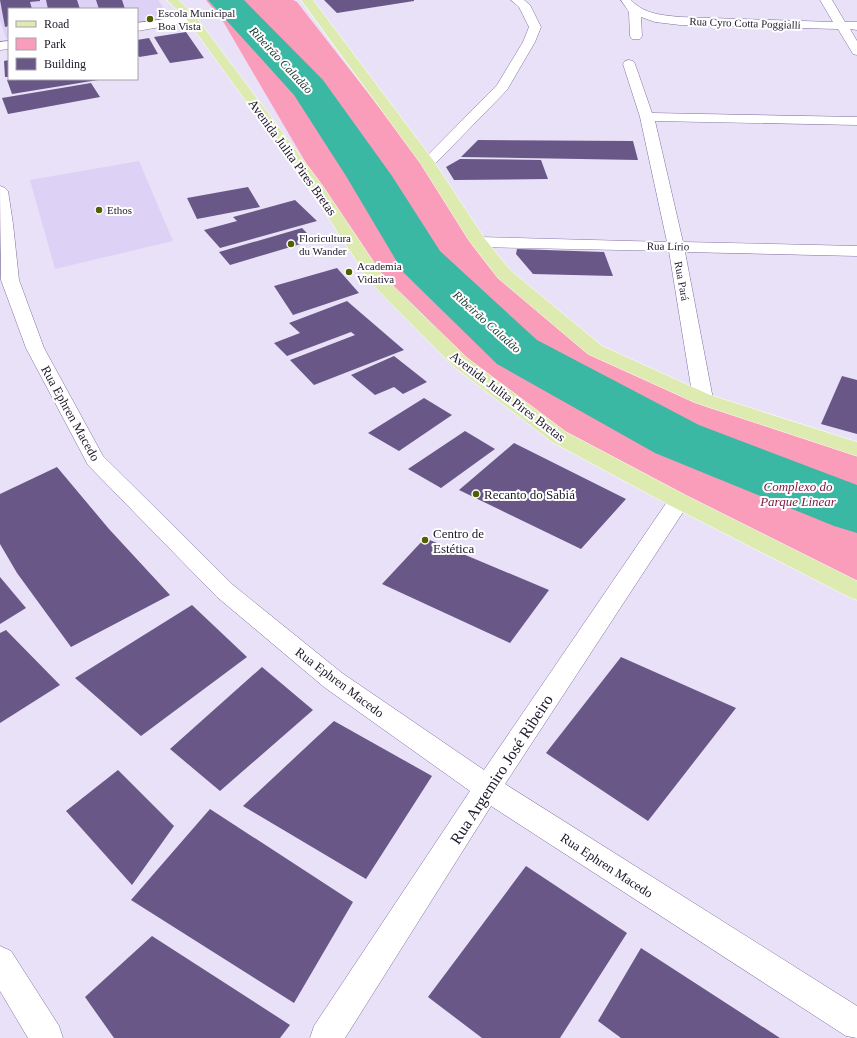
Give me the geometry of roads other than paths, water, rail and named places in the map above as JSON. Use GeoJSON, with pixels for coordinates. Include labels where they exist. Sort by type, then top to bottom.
{"type":"FeatureCollection","features":[{"type":"Feature","properties":{"kind":"main road","name":"Avenida Julita Pires Bretas"},"geometry":{"type":"LineString","coordinates":[[173,0],[192,19],[317,188],[377,280],[460,362],[559,437],[679,501],[857,592]]}},
{"type":"Feature","properties":{"kind":"main road"},"geometry":{"type":"LineString","coordinates":[[307,0],[428,163],[478,242],[504,274],[595,350],[703,399],[857,449]]}},
{"type":"Feature","properties":{"kind":"street"},"geometry":{"type":"LineString","coordinates":[[428,163],[502,87],[529,42],[535,27],[524,5],[517,0]]}},
{"type":"Feature","properties":{"kind":"street"},"geometry":{"type":"LineString","coordinates":[[626,0],[635,11],[636,36]]}},
{"type":"Feature","properties":{"kind":"street"},"geometry":{"type":"LineString","coordinates":[[826,0],[857,51]]}},
{"type":"Feature","properties":{"kind":"street","name":"Rua Cyro Cotta Poggialli"},"geometry":{"type":"LineString","coordinates":[[635,11],[655,18],[680,20],[857,26]]}},
{"type":"Feature","properties":{"kind":"street"},"geometry":{"type":"LineString","coordinates":[[138,27],[192,19]]}},
{"type":"Feature","properties":{"kind":"street","name":"Rua Pará"},"geometry":{"type":"LineString","coordinates":[[629,64],[647,117],[676,247],[703,399]]}},
{"type":"Feature","properties":{"kind":"street"},"geometry":{"type":"LineString","coordinates":[[647,117],[857,121]]}},
{"type":"Feature","properties":{"kind":"street","name":"Rua Ephren Macedo"},"geometry":{"type":"LineString","coordinates":[[0,191],[10,280],[35,348],[95,460],[224,591],[333,680],[487,788],[857,1025]]}},
{"type":"Feature","properties":{"kind":"street","name":"Rua Lírio"},"geometry":{"type":"LineString","coordinates":[[478,242],[857,251]]}},
{"type":"Feature","properties":{"kind":"street","name":"Rua Argemiro José Ribeiro"},"geometry":{"type":"LineString","coordinates":[[326,1038],[487,788],[679,501]]}},
{"type":"Feature","properties":{"kind":"street"},"geometry":{"type":"LineString","coordinates":[[0,962],[47,1038]]}},
{"type":"Feature","properties":{"kind":"waterway","name":"Ribeirão Caladão"},"geometry":{"type":"LineString","coordinates":[[225,0],[309,88],[369,176],[421,261],[517,352],[677,439],[857,510]]}},
{"type":"Feature","properties":{"kind":"place","name":"Escola Municipal Boa Vista"},"geometry":{"type":"Point","coordinates":[150,19]}},
{"type":"Feature","properties":{"kind":"place","name":"Ethos"},"geometry":{"type":"Point","coordinates":[99,210]}},
{"type":"Feature","properties":{"kind":"place","name":"Floricultura du Wander"},"geometry":{"type":"Point","coordinates":[291,244]}},
{"type":"Feature","properties":{"kind":"place","name":"Academia Vidativa"},"geometry":{"type":"Point","coordinates":[349,272]}},
{"type":"Feature","properties":{"kind":"place","name":"Recanto do Sabiá"},"geometry":{"type":"Point","coordinates":[476,494]}},
{"type":"Feature","properties":{"kind":"place","name":"Centro de Estética"},"geometry":{"type":"Point","coordinates":[425,540]}},
{"type":"Feature","properties":{"kind":"park label","name":"Complexo do Parque Linear"},"geometry":{"type":"Point","coordinates":[798,494]}}]}
